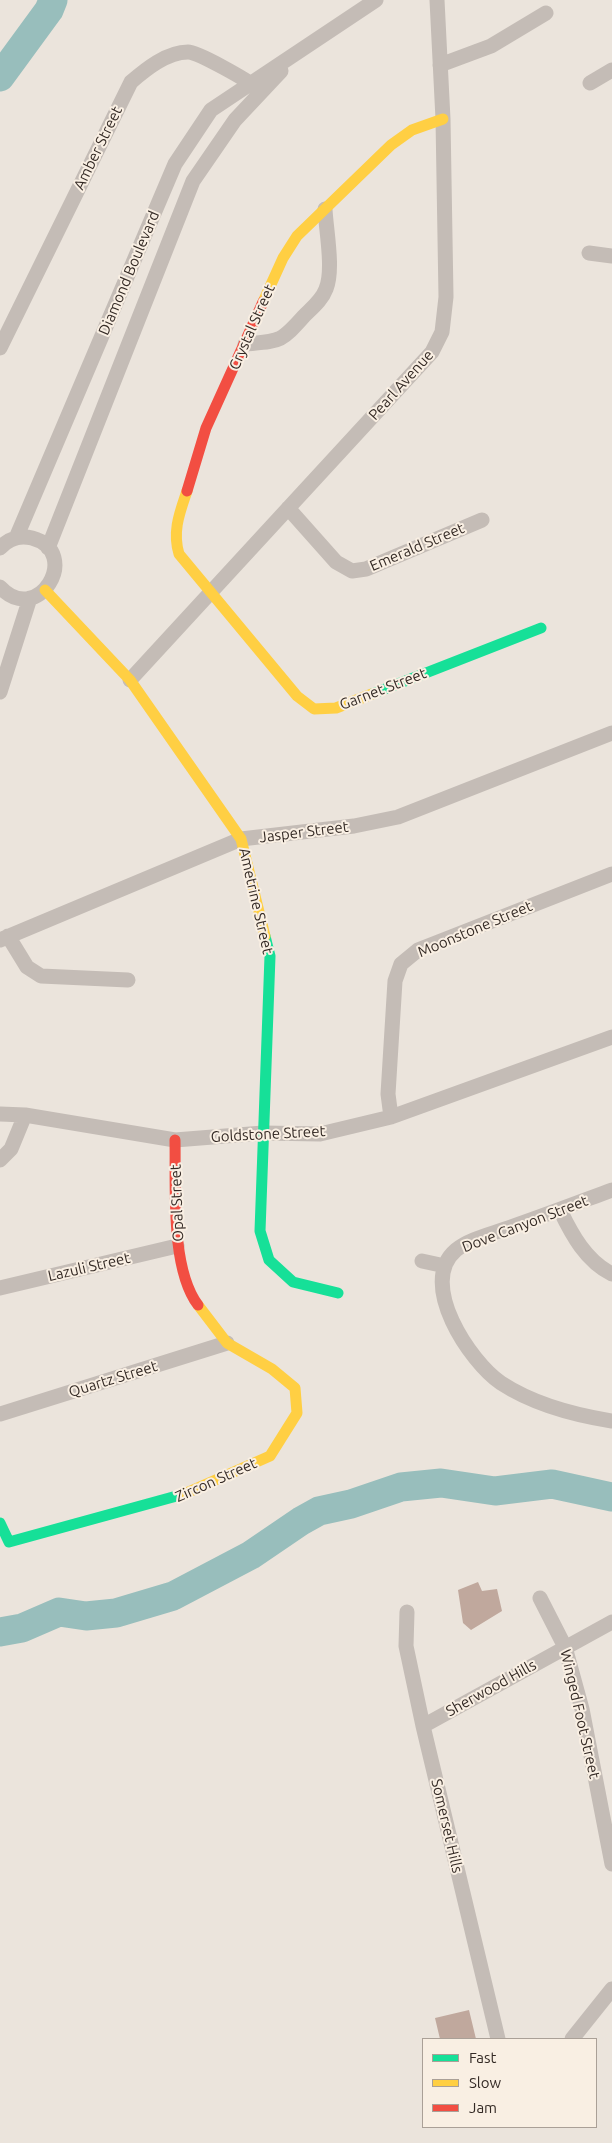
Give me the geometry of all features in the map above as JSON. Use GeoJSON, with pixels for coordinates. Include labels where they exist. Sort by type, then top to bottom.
{"type":"FeatureCollection","features":[{"type":"Feature","properties":{"kind":"street","name":"Diamond Boulevard"},"geometry":{"type":"LineString","coordinates":[[16,538],[175,164],[212,110],[257,87],[298,53],[376,0]]}},
{"type":"Feature","properties":{"kind":"street","name":"Pearl Avenue"},"geometry":{"type":"LineString","coordinates":[[130,680],[432,352],[442,332],[446,297],[443,119],[437,0]]}},
{"type":"Feature","properties":{"kind":"street"},"geometry":{"type":"LineString","coordinates":[[440,65],[491,46],[546,13]]}},
{"type":"Feature","properties":{"kind":"street","name":"Amber Street"},"geometry":{"type":"LineString","coordinates":[[0,348],[131,82],[148,67],[163,60],[190,52],[257,87]]}},
{"type":"Feature","properties":{"kind":"street"},"geometry":{"type":"LineString","coordinates":[[590,83],[612,70]]}},
{"type":"Feature","properties":{"kind":"street","name":"Diamond Boulevard"},"geometry":{"type":"LineString","coordinates":[[48,548],[193,181],[257,87]]}},
{"type":"Feature","properties":{"kind":"street","name":"Crystal Street"},"geometry":{"type":"LineString","coordinates":[[210,593],[180,554],[175,541],[176,527],[206,428],[283,258],[297,236],[391,144],[412,130],[443,119]]}},
{"type":"Feature","properties":{"kind":"street"},"geometry":{"type":"LineString","coordinates":[[244,344],[273,341],[286,337],[322,298],[327,288],[328,268],[325,209]]}},
{"type":"Feature","properties":{"kind":"street"},"geometry":{"type":"LineString","coordinates":[[589,254],[612,256]]}},
{"type":"Feature","properties":{"kind":"street","name":"Emerald Street"},"geometry":{"type":"LineString","coordinates":[[288,508],[336,562],[352,571],[366,569],[482,520]]}},
{"type":"Feature","properties":{"kind":"street"},"geometry":{"type":"LineString","coordinates":[[0,548],[16,538],[32,538],[48,548],[55,565],[54,574],[45,590],[30,598],[12,596],[0,587]]}},
{"type":"Feature","properties":{"kind":"street","name":"Ametrine Street"},"geometry":{"type":"LineString","coordinates":[[45,590],[130,680],[241,839],[270,956],[262,1133],[260,1232],[269,1260],[293,1282],[338,1293]]}},
{"type":"Feature","properties":{"kind":"street","name":"Garnet Street"},"geometry":{"type":"LineString","coordinates":[[210,593],[297,696],[314,708],[336,708],[541,628]]}},
{"type":"Feature","properties":{"kind":"street"},"geometry":{"type":"LineString","coordinates":[[0,692],[30,598]]}},
{"type":"Feature","properties":{"kind":"street","name":"Jasper Street"},"geometry":{"type":"LineString","coordinates":[[4,938],[241,839],[354,826],[398,817],[612,733]]}},
{"type":"Feature","properties":{"kind":"street","name":"Moonstone Street"},"geometry":{"type":"LineString","coordinates":[[391,1117],[388,1094],[393,1009],[395,981],[401,964],[418,950],[612,874]]}},
{"type":"Feature","properties":{"kind":"street"},"geometry":{"type":"LineString","coordinates":[[4,938],[27,967],[41,976],[128,980]]}},
{"type":"Feature","properties":{"kind":"street","name":"Goldstone Street"},"geometry":{"type":"LineString","coordinates":[[0,1114],[25,1115],[175,1140],[262,1133],[320,1134],[391,1117],[612,1037]]}},
{"type":"Feature","properties":{"kind":"street"},"geometry":{"type":"LineString","coordinates":[[0,1160],[11,1150],[25,1115]]}},
{"type":"Feature","properties":{"kind":"street","name":"Opal Street"},"geometry":{"type":"LineString","coordinates":[[175,1140],[177,1246],[192,1297],[227,1343]]}},
{"type":"Feature","properties":{"kind":"street","name":"Dove Canyon Street"},"geometry":{"type":"LineString","coordinates":[[444,1266],[455,1250],[477,1239],[612,1190]]}},
{"type":"Feature","properties":{"kind":"street"},"geometry":{"type":"LineString","coordinates":[[560,1210],[570,1231],[594,1263],[612,1274]]}},
{"type":"Feature","properties":{"kind":"street","name":"Lazuli Street"},"geometry":{"type":"LineString","coordinates":[[0,1288],[177,1246]]}},
{"type":"Feature","properties":{"kind":"street"},"geometry":{"type":"LineString","coordinates":[[422,1261],[444,1266],[440,1284],[445,1305],[468,1348],[482,1367],[500,1383],[528,1397],[574,1413],[612,1421]]}},
{"type":"Feature","properties":{"kind":"street","name":"Quartz Street"},"geometry":{"type":"LineString","coordinates":[[0,1414],[227,1343]]}},
{"type":"Feature","properties":{"kind":"street","name":"Zircon Street"},"geometry":{"type":"LineString","coordinates":[[0,1523],[9,1542],[173,1499],[270,1456],[297,1413],[294,1388],[272,1369],[227,1343]]}},
{"type":"Feature","properties":{"kind":"street","name":"Winged Foot Street"},"geometry":{"type":"LineString","coordinates":[[540,1598],[565,1647],[582,1709],[612,1864]]}},
{"type":"Feature","properties":{"kind":"street","name":"Somerset Hills"},"geometry":{"type":"LineString","coordinates":[[406,1612],[406,1646],[423,1726],[498,2038]]}},
{"type":"Feature","properties":{"kind":"street","name":"Sherwood Hills"},"geometry":{"type":"LineString","coordinates":[[423,1726],[612,1622]]}},
{"type":"Feature","properties":{"kind":"street"},"geometry":{"type":"LineString","coordinates":[[573,2038],[612,1989]]}},
{"type":"Feature","properties":{"kind":"building"},"geometry":{"type":"Polygon","coordinates":[[[478,1582],[482,1591],[497,1589],[502,1611],[471,1630],[463,1623],[458,1590],[478,1582]]]}},
{"type":"Feature","properties":{"kind":"building"},"geometry":{"type":"Polygon","coordinates":[[[469,2010],[476,2038],[440,2038],[435,2018],[469,2010]]]}},
{"type":"Feature","properties":{"kind":"waterway"},"geometry":{"type":"LineString","coordinates":[[0,77],[49,10],[53,0]]}},
{"type":"Feature","properties":{"kind":"waterway"},"geometry":{"type":"LineString","coordinates":[[0,1632],[22,1628],[59,1612],[86,1616],[116,1613],[173,1596],[251,1555],[319,1511],[351,1504],[401,1487],[441,1483],[495,1491],[552,1484],[612,1497]]}},
{"type":"Feature","properties":{"kind":"traffic: fast"},"geometry":{"type":"LineString","coordinates":[[372,694],[541,628]]}},
{"type":"Feature","properties":{"kind":"traffic: fast"},"geometry":{"type":"LineString","coordinates":[[265,936],[270,956],[260,1231],[269,1260],[293,1282],[338,1293]]}},
{"type":"Feature","properties":{"kind":"traffic: fast"},"geometry":{"type":"LineString","coordinates":[[0,1523],[9,1542],[184,1494]]}},
{"type":"Feature","properties":{"kind":"traffic: slow"},"geometry":{"type":"LineString","coordinates":[[263,302],[283,258],[297,236],[391,145],[412,130],[443,119]]}},
{"type":"Feature","properties":{"kind":"traffic: slow"},"geometry":{"type":"LineString","coordinates":[[187,491],[177,529],[176,537],[179,554],[297,696],[314,709],[336,708],[372,694]]}},
{"type":"Feature","properties":{"kind":"traffic: slow"},"geometry":{"type":"LineString","coordinates":[[45,590],[130,680],[241,839],[265,936]]}},
{"type":"Feature","properties":{"kind":"traffic: slow"},"geometry":{"type":"LineString","coordinates":[[184,1494],[270,1456],[297,1413],[295,1388],[272,1369],[227,1343],[198,1305]]}},
{"type":"Feature","properties":{"kind":"traffic: jam"},"geometry":{"type":"LineString","coordinates":[[187,491],[206,428],[263,302]]}},
{"type":"Feature","properties":{"kind":"traffic: jam"},"geometry":{"type":"LineString","coordinates":[[175,1140],[175,1202],[179,1248],[189,1289],[198,1305]]}}]}
